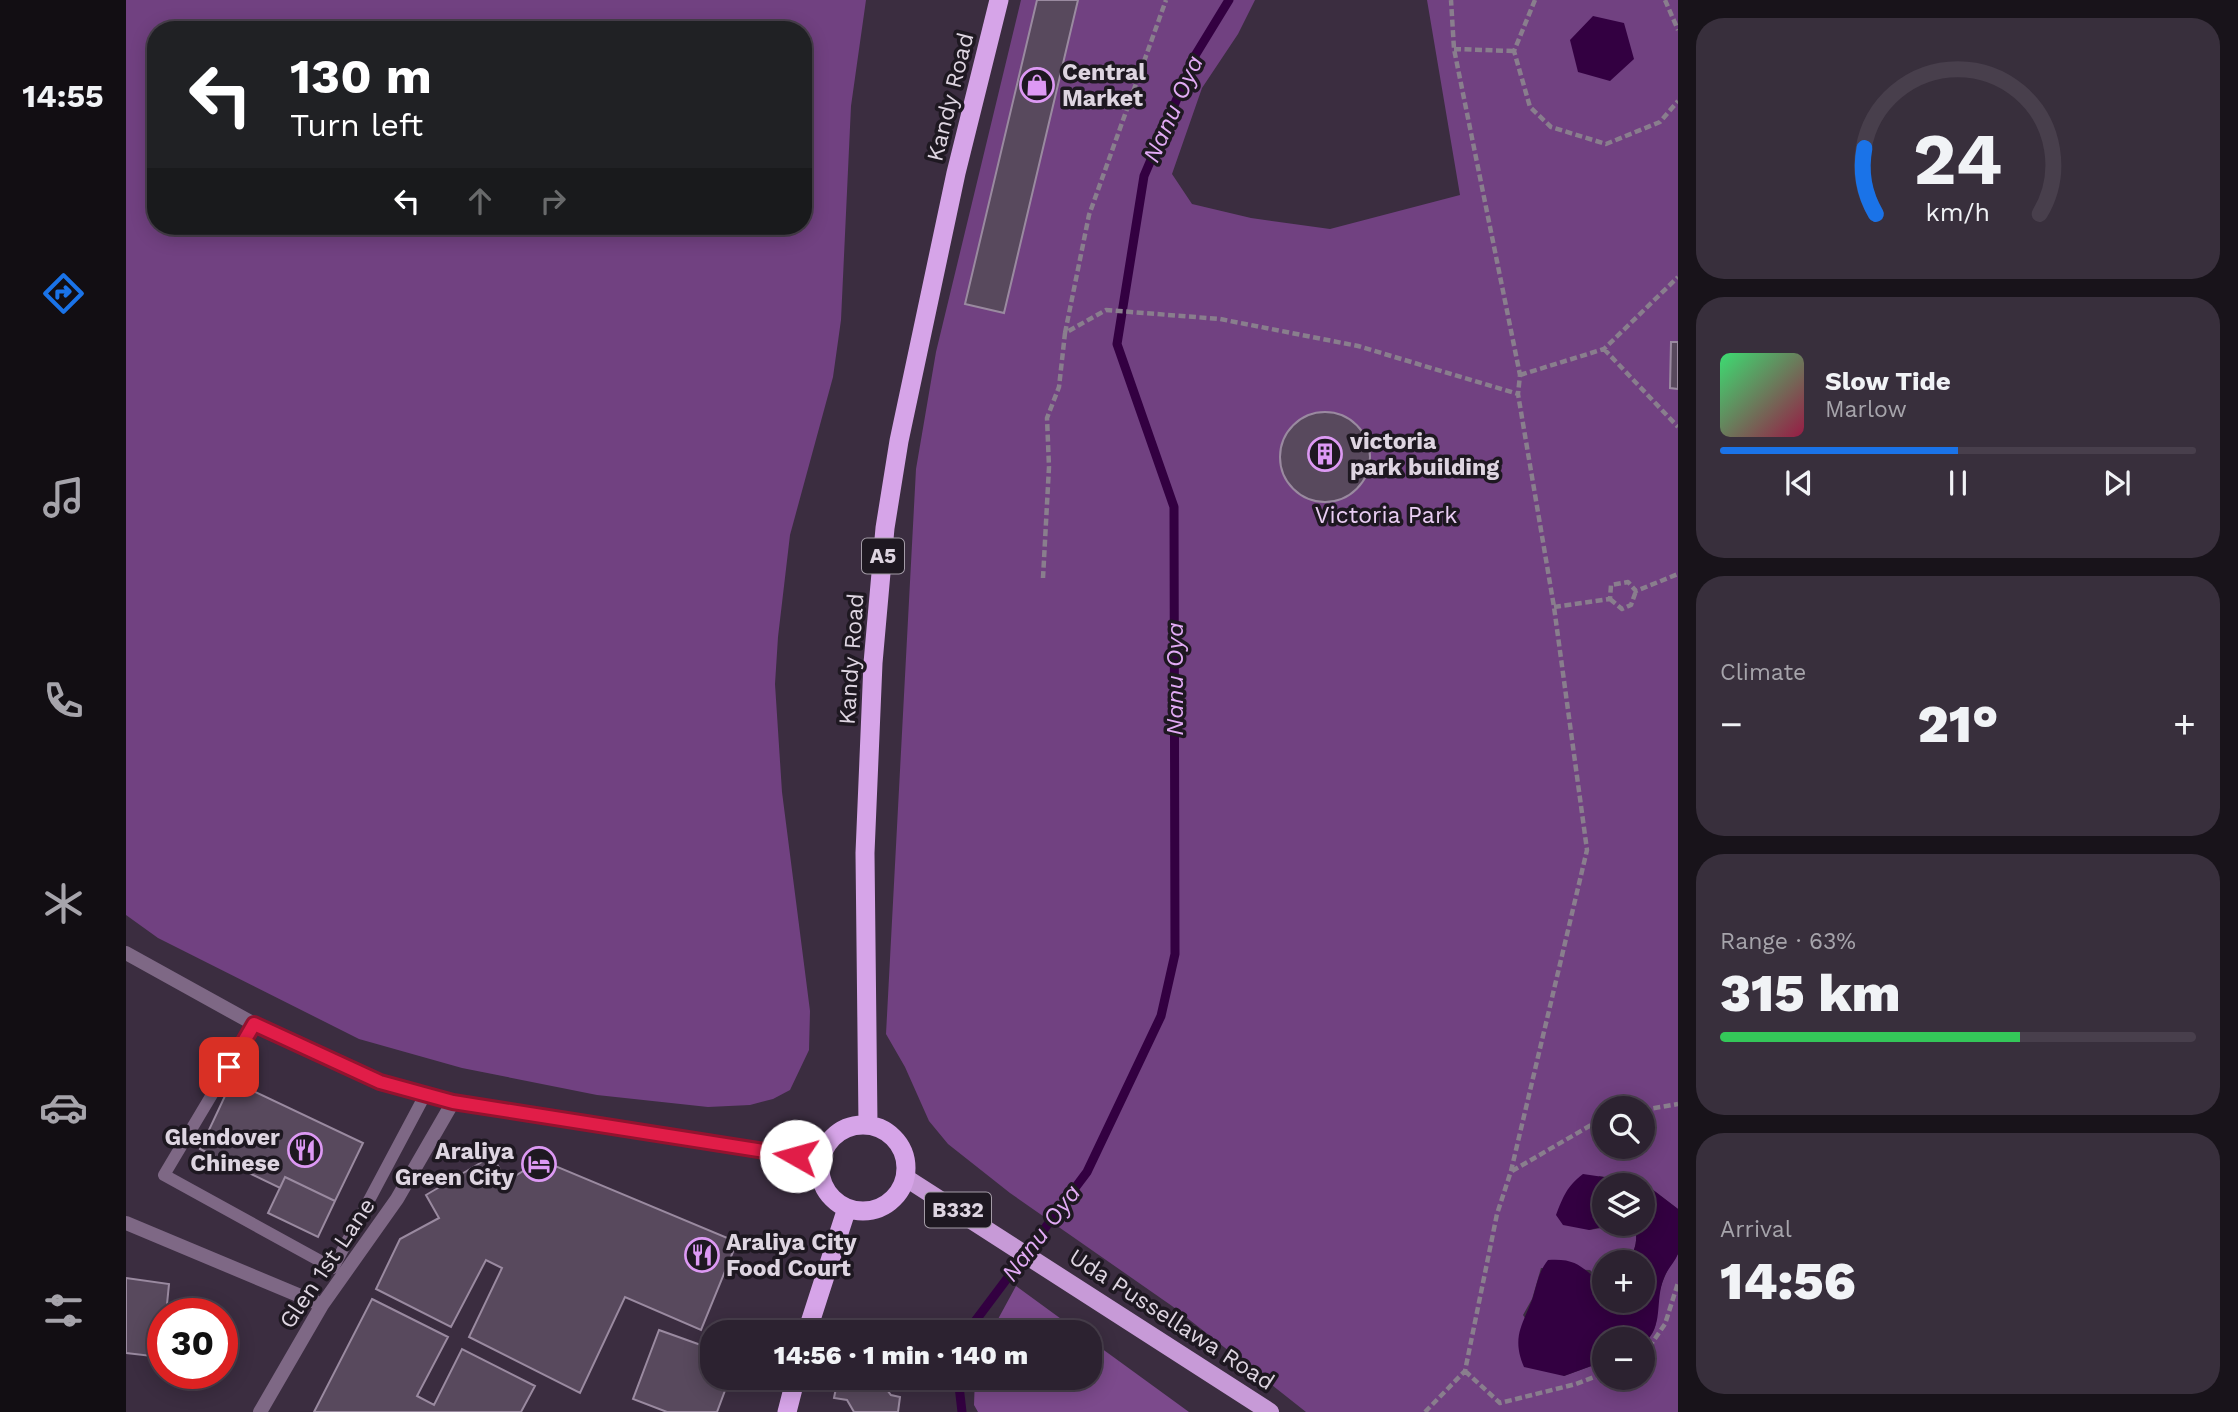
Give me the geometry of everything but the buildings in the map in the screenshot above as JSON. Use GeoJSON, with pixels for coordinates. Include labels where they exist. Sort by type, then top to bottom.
{"type":"FeatureCollection","features":[{"type":"Feature","properties":{"kind":"highway","name":"Kandy Road"},"geometry":{"type":"LineString","coordinates":[[868,1124],[865,853],[873,663],[886,528],[899,441],[964,136],[999,0]]}},
{"type":"Feature","properties":{"kind":"highway"},"geometry":{"type":"LineString","coordinates":[[868,1124],[891,1133],[905,1153],[906,1178],[895,1199],[873,1211],[846,1209],[830,1197],[819,1177],[821,1159],[829,1141],[848,1125],[868,1124]]}},
{"type":"Feature","properties":{"kind":"highway"},"geometry":{"type":"LineString","coordinates":[[811,1320],[846,1209]]}},
{"type":"Feature","properties":{"kind":"highway"},"geometry":{"type":"LineString","coordinates":[[786,1412],[792,1390]]}},
{"type":"Feature","properties":{"kind":"main road","name":"Uda Pussellawa Road"},"geometry":{"type":"LineString","coordinates":[[906,1178],[1270,1412]]}},
{"type":"Feature","properties":{"kind":"street"},"geometry":{"type":"LineString","coordinates":[[126,953],[254,1024],[345,1067],[425,1095],[453,1102],[821,1159]]}},
{"type":"Feature","properties":{"kind":"street","name":"Glen 1st Lane"},"geometry":{"type":"LineString","coordinates":[[260,1412],[322,1305],[397,1199],[453,1102]]}},
{"type":"Feature","properties":{"kind":"street"},"geometry":{"type":"LineString","coordinates":[[126,1223],[322,1305]]}},
{"type":"Feature","properties":{"kind":"lane"},"geometry":{"type":"LineString","coordinates":[[254,1024],[164,1175],[333,1268],[425,1095]]}},
{"type":"Feature","properties":{"kind":"path"},"geometry":{"type":"LineString","coordinates":[[1043,578],[1049,467],[1047,418],[1059,387],[1065,333],[1089,215],[1166,0]]}},
{"type":"Feature","properties":{"kind":"path"},"geometry":{"type":"LineString","coordinates":[[1425,1412],[1465,1371],[1494,1227],[1511,1171],[1587,850],[1554,607],[1518,394],[1520,375],[1454,49],[1451,0]]}},
{"type":"Feature","properties":{"kind":"path"},"geometry":{"type":"LineString","coordinates":[[1535,0],[1514,51],[1530,107],[1551,127],[1606,144],[1660,122],[1678,101]]}},
{"type":"Feature","properties":{"kind":"path"},"geometry":{"type":"LineString","coordinates":[[1665,0],[1678,30]]}},
{"type":"Feature","properties":{"kind":"path"},"geometry":{"type":"LineString","coordinates":[[1454,49],[1514,51]]}},
{"type":"Feature","properties":{"kind":"path"},"geometry":{"type":"LineString","coordinates":[[1520,375],[1604,349],[1678,277]]}},
{"type":"Feature","properties":{"kind":"path"},"geometry":{"type":"LineString","coordinates":[[1065,333],[1106,310],[1220,319],[1358,346],[1518,394]]}},
{"type":"Feature","properties":{"kind":"path"},"geometry":{"type":"LineString","coordinates":[[1604,349],[1678,427]]}},
{"type":"Feature","properties":{"kind":"path"},"geometry":{"type":"LineString","coordinates":[[1554,607],[1610,599],[1622,609],[1631,605],[1636,591],[1678,574]]}},
{"type":"Feature","properties":{"kind":"path"},"geometry":{"type":"LineString","coordinates":[[1610,599],[1611,585],[1618,582],[1628,582],[1636,591]]}},
{"type":"Feature","properties":{"kind":"path"},"geometry":{"type":"LineString","coordinates":[[1655,1108],[1678,1104]]}},
{"type":"Feature","properties":{"kind":"path"},"geometry":{"type":"LineString","coordinates":[[1511,1171],[1592,1124]]}},
{"type":"Feature","properties":{"kind":"path"},"geometry":{"type":"LineString","coordinates":[[1655,1339],[1665,1324],[1678,1283]]}},
{"type":"Feature","properties":{"kind":"path"},"geometry":{"type":"LineString","coordinates":[[1465,1371],[1500,1403],[1592,1378]]}},
{"type":"Feature","properties":{"kind":"green space"},"geometry":{"type":"Polygon","coordinates":[[[126,0],[866,0],[851,106],[841,320],[833,377],[790,535],[778,637],[775,684],[782,792],[810,1011],[809,1050],[790,1090],[773,1099],[750,1105],[708,1107],[597,1095],[462,1068],[359,1039],[158,938],[126,915],[126,0]]]}},
{"type":"Feature","properties":{"kind":"green space","name":"Victoria Park"},"geometry":{"type":"Polygon","coordinates":[[[1021,0],[1255,0],[1238,34],[1202,88],[1172,174],[1192,204],[1251,218],[1330,229],[1460,195],[1427,0],[1678,0],[1678,1209],[1655,1191],[1655,1173],[1592,1173],[1592,1214],[1589,1230],[1592,1230],[1592,1236],[1636,1236],[1634,1250],[1592,1250],[1592,1272],[1541,1268],[1532,1299],[1523,1315],[1564,1376],[1592,1366],[1592,1390],[1655,1390],[1655,1327],[1658,1302],[1662,1283],[1678,1254],[1678,1412],[1306,1412],[1172,1306],[1010,1193],[948,1144],[929,1121],[905,1067],[886,1034],[916,469],[936,352],[1021,0]]]}},
{"type":"Feature","properties":{"kind":"shaded area"},"geometry":{"type":"Polygon","coordinates":[[[1593,16],[1624,23],[1634,59],[1610,81],[1578,72],[1570,40],[1593,16]]]}},
{"type":"Feature","properties":{"kind":"shaded area"},"geometry":{"type":"Polygon","coordinates":[[[1583,1174],[1592,1175],[1592,1229],[1563,1225],[1556,1215],[1563,1197],[1583,1174]]]}},
{"type":"Feature","properties":{"kind":"shaded area"},"geometry":{"type":"Polygon","coordinates":[[[1655,1191],[1678,1209],[1678,1254],[1661,1287],[1655,1327],[1592,1327],[1592,1366],[1564,1376],[1524,1367],[1518,1339],[1540,1273],[1548,1260],[1574,1263],[1592,1276],[1592,1313],[1655,1313],[1655,1250],[1634,1250],[1636,1236],[1655,1236],[1655,1191]]]}},
{"type":"Feature","properties":{"kind":"shaded area"},"geometry":{"type":"Polygon","coordinates":[[[1016,1286],[1063,1320],[998,1320],[1016,1286]]]}},
{"type":"Feature","properties":{"kind":"shaded area"},"geometry":{"type":"Polygon","coordinates":[[[1102,1349],[1189,1412],[978,1412],[974,1405],[975,1390],[1102,1390],[1102,1349]]]}},
{"type":"Feature","properties":{"kind":"waterway","name":"Nanu Oya"},"geometry":{"type":"LineString","coordinates":[[976,1320],[1087,1172],[1161,1016],[1175,954],[1174,507],[1117,344],[1144,176],[1196,54],[1229,0]]}},
{"type":"Feature","properties":{"kind":"waterway","name":"Nanu Oya"},"geometry":{"type":"LineString","coordinates":[[959,1390],[962,1412]]}},
{"type":"Feature","properties":{"kind":"place","name":"Central Market"},"geometry":{"type":"Point","coordinates":[1037,85]}},
{"type":"Feature","properties":{"kind":"place","name":"victoria park building"},"geometry":{"type":"Point","coordinates":[1325,454]}},
{"type":"Feature","properties":{"kind":"place","name":"Glendover Chinese"},"geometry":{"type":"Point","coordinates":[305,1150]}},
{"type":"Feature","properties":{"kind":"place","name":"Araliya Green City"},"geometry":{"type":"Point","coordinates":[539,1164]}},
{"type":"Feature","properties":{"kind":"place","name":"Araliya City Food Court"},"geometry":{"type":"Point","coordinates":[702,1255]}},
{"type":"Feature","properties":{"kind":"route"},"geometry":{"type":"LineString","coordinates":[[229,1067],[254,1024],[380,1082],[453,1102],[796,1156]]}}]}
